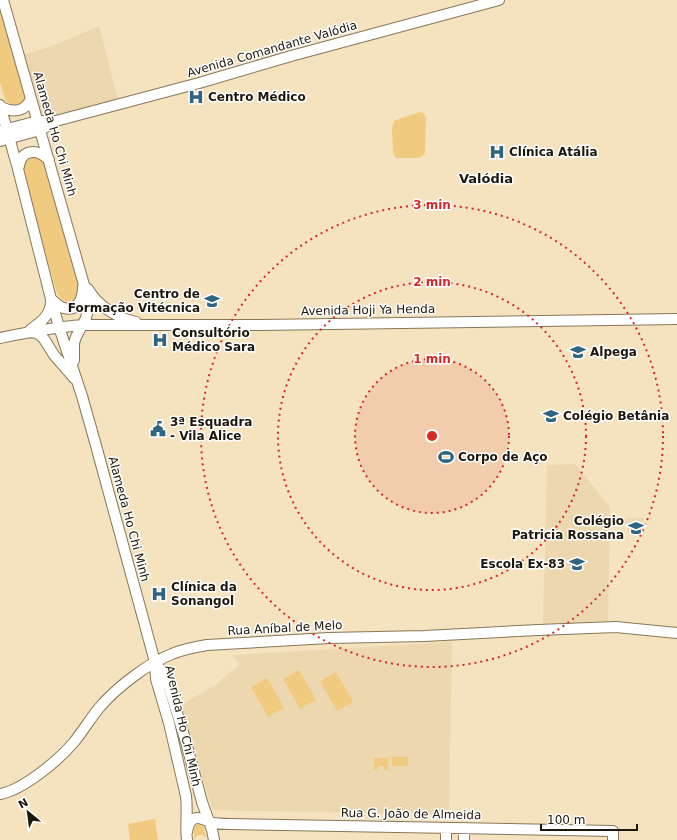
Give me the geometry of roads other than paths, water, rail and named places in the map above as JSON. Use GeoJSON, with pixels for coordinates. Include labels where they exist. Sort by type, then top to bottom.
{"type":"FeatureCollection","features":[{"type":"Feature","properties":{"kind":"main road","name":"Alameda Ho Chi Minh"},"geometry":{"type":"LineString","coordinates":[[3,0],[82,276]]}},
{"type":"Feature","properties":{"kind":"main road","name":"Avenida Comandante Valódia"},"geometry":{"type":"LineString","coordinates":[[4,135],[39,126],[46,127],[52,122],[499,0]]}},
{"type":"Feature","properties":{"kind":"main road"},"geometry":{"type":"LineString","coordinates":[[0,106],[8,111],[15,111],[22,109],[29,104],[31,98]]}},
{"type":"Feature","properties":{"kind":"main road"},"geometry":{"type":"LineString","coordinates":[[0,106],[4,135],[18,169],[51,299],[78,382]]}},
{"type":"Feature","properties":{"kind":"main road"},"geometry":{"type":"LineString","coordinates":[[18,169],[21,159],[30,152],[41,154],[49,160]]}},
{"type":"Feature","properties":{"kind":"main road"},"geometry":{"type":"LineString","coordinates":[[51,299],[66,309],[77,306],[81,301],[83,294],[82,276]]}},
{"type":"Feature","properties":{"kind":"main road"},"geometry":{"type":"LineString","coordinates":[[82,276],[99,303],[131,321],[146,324]]}},
{"type":"Feature","properties":{"kind":"main road"},"geometry":{"type":"LineString","coordinates":[[78,382],[74,344],[86,318],[89,305],[82,276]]}},
{"type":"Feature","properties":{"kind":"main road"},"geometry":{"type":"LineString","coordinates":[[51,299],[67,320],[83,325]]}},
{"type":"Feature","properties":{"kind":"main road"},"geometry":{"type":"LineString","coordinates":[[27,332],[39,324],[48,314],[51,306],[51,299]]}},
{"type":"Feature","properties":{"kind":"main road","name":"Avenida Hoji Ya Henda"},"geometry":{"type":"LineString","coordinates":[[0,338],[27,332],[83,325],[260,325],[677,319]]}},
{"type":"Feature","properties":{"kind":"main road"},"geometry":{"type":"LineString","coordinates":[[27,332],[37,333],[41,336],[78,382]]}},
{"type":"Feature","properties":{"kind":"main road","name":"Alameda Ho Chi Minh"},"geometry":{"type":"LineString","coordinates":[[78,382],[155,662]]}},
{"type":"Feature","properties":{"kind":"main road","name":"Rua Aníbal de Melo"},"geometry":{"type":"LineString","coordinates":[[0,800],[5,793],[16,789],[42,771],[60,756],[73,743],[100,707],[130,680],[155,662],[178,651],[208,645],[329,638],[425,636],[616,627],[677,633]]}},
{"type":"Feature","properties":{"kind":"main road","name":"Avenida Ho Chi Minh"},"geometry":{"type":"LineString","coordinates":[[155,662],[168,683],[214,840]]}},
{"type":"Feature","properties":{"kind":"main road","name":"Avenida Ho Chi Minh"},"geometry":{"type":"LineString","coordinates":[[155,662],[156,679],[169,723],[186,796],[187,838]]}},
{"type":"Feature","properties":{"kind":"main road","name":"Rua G. João de Almeida"},"geometry":{"type":"LineString","coordinates":[[187,838],[188,826],[190,822],[193,819],[199,818],[214,823],[230,824],[464,828],[613,836]]}},
{"type":"Feature","properties":{"kind":"main road"},"geometry":{"type":"LineString","coordinates":[[446,828],[446,840]]}},
{"type":"Feature","properties":{"kind":"main road"},"geometry":{"type":"LineString","coordinates":[[464,828],[464,840]]}},
{"type":"Feature","properties":{"kind":"place","name":"Centro Médico"},"geometry":{"type":"Point","coordinates":[196,97]}},
{"type":"Feature","properties":{"kind":"place","name":"Clínica Atália"},"geometry":{"type":"Point","coordinates":[497,152]}},
{"type":"Feature","properties":{"kind":"place","name":"Centro de Formação Vitécnica"},"geometry":{"type":"Point","coordinates":[212,301]}},
{"type":"Feature","properties":{"kind":"place","name":"Consultório Médico Sara"},"geometry":{"type":"Point","coordinates":[160,340]}},
{"type":"Feature","properties":{"kind":"place","name":"Alpega"},"geometry":{"type":"Point","coordinates":[578,352]}},
{"type":"Feature","properties":{"kind":"place","name":"Colégio Betânia"},"geometry":{"type":"Point","coordinates":[551,416]}},
{"type":"Feature","properties":{"kind":"place","name":"3ª Esquadra - Vila Alice"},"geometry":{"type":"Point","coordinates":[158,429]}},
{"type":"Feature","properties":{"kind":"place","name":"Corpo de Aço"},"geometry":{"type":"Point","coordinates":[446,457]}},
{"type":"Feature","properties":{"kind":"place","name":"Colégio Patricia Rossana"},"geometry":{"type":"Point","coordinates":[636,528]}},
{"type":"Feature","properties":{"kind":"place","name":"Escola Ex-83"},"geometry":{"type":"Point","coordinates":[577,564]}},
{"type":"Feature","properties":{"kind":"place","name":"Clínica da Sonangol"},"geometry":{"type":"Point","coordinates":[159,594]}},
{"type":"Feature","properties":{"kind":"district","name":"Valódia"},"geometry":{"type":"Point","coordinates":[486,178]}}]}
